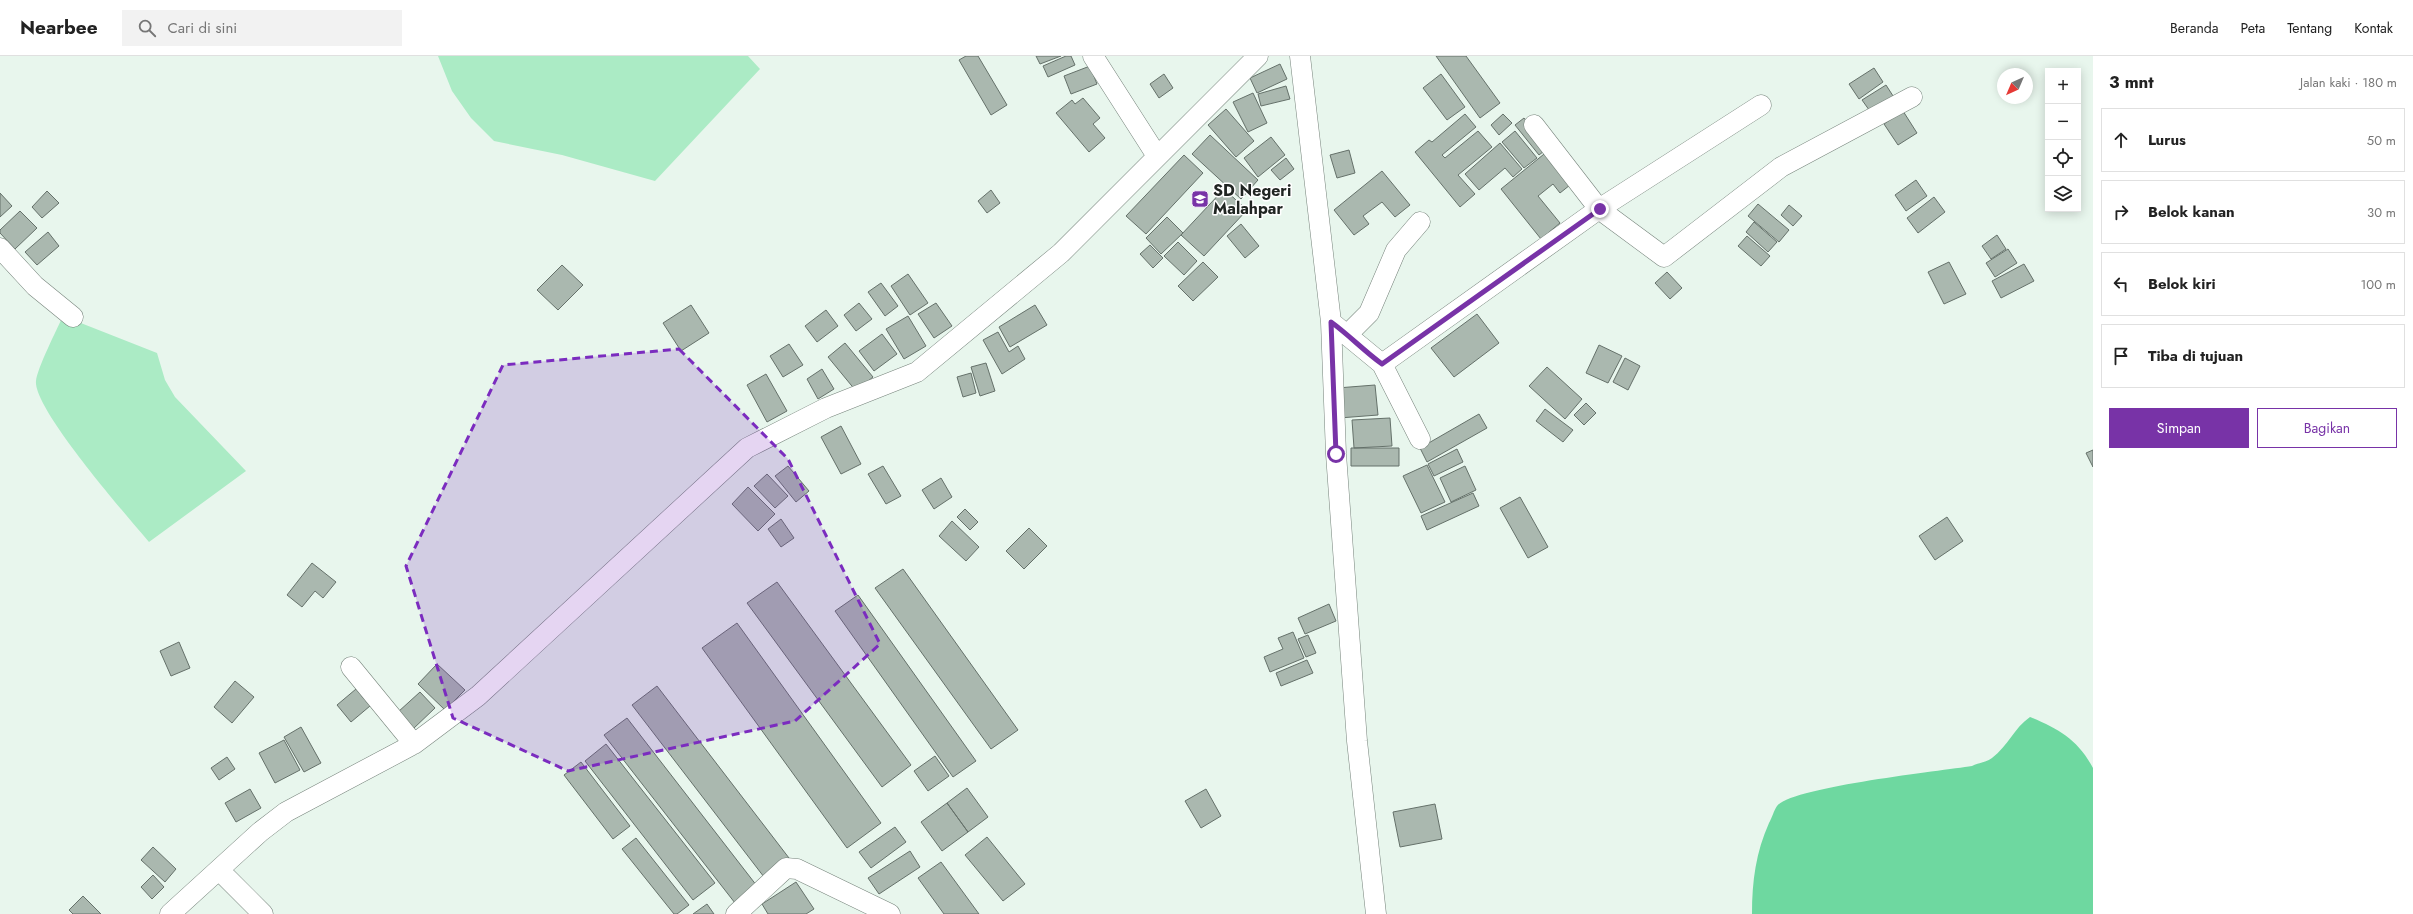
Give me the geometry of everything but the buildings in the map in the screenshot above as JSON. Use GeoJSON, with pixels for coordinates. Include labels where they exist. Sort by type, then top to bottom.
{"type":"FeatureCollection","features":[{"type":"Feature","properties":{"kind":"street"},"geometry":{"type":"LineString","coordinates":[[1093,56],[1158,156]]}},
{"type":"Feature","properties":{"kind":"street"},"geometry":{"type":"LineString","coordinates":[[170,914],[218,870],[286,812],[414,744],[478,696],[747,448],[826,408],[917,372],[1061,253],[1258,56]]}},
{"type":"Feature","properties":{"kind":"street"},"geometry":{"type":"LineString","coordinates":[[1300,56],[1331,322],[1336,454],[1358,741],[1376,914]]}},
{"type":"Feature","properties":{"kind":"street"},"geometry":{"type":"LineString","coordinates":[[1534,126],[1600,209],[1664,257],[1780,167],[1912,97]]}},
{"type":"Feature","properties":{"kind":"street"},"geometry":{"type":"LineString","coordinates":[[1382,364],[1600,209],[1761,105]]}},
{"type":"Feature","properties":{"kind":"street"},"geometry":{"type":"LineString","coordinates":[[1348,334],[1369,313],[1396,250],[1420,222]]}},
{"type":"Feature","properties":{"kind":"street"},"geometry":{"type":"LineString","coordinates":[[0,248],[35,286],[73,317]]}},
{"type":"Feature","properties":{"kind":"street"},"geometry":{"type":"LineString","coordinates":[[1331,322],[1348,334],[1362,350],[1382,364],[1420,438]]}},
{"type":"Feature","properties":{"kind":"street"},"geometry":{"type":"LineString","coordinates":[[351,667],[414,744]]}},
{"type":"Feature","properties":{"kind":"street"},"geometry":{"type":"LineString","coordinates":[[736,914],[786,868],[797,869],[890,914]]}},
{"type":"Feature","properties":{"kind":"street"},"geometry":{"type":"LineString","coordinates":[[218,870],[263,914]]}},
{"type":"Feature","properties":{"kind":"highlighted area"},"geometry":{"type":"Polygon","coordinates":[[[679,349],[788,459],[880,644],[795,721],[568,771],[453,718],[406,566],[503,365],[679,349]]]}},
{"type":"Feature","properties":{"kind":"shaded area"},"geometry":{"type":"Polygon","coordinates":[[[438,56],[748,56],[760,69],[655,181],[562,155],[494,141],[471,118],[452,91],[438,56]]]}},
{"type":"Feature","properties":{"kind":"shaded area"},"geometry":{"type":"Polygon","coordinates":[[[63,316],[157,353],[165,380],[175,397],[246,471],[149,542],[103,487],[65,438],[49,414],[39,395],[36,381],[37,375],[63,316]]]}},
{"type":"Feature","properties":{"kind":"shaded area"},"geometry":{"type":"Polygon","coordinates":[[[2030,717],[2067,736],[2081,750],[2093,768],[2093,914],[1752,914],[1754,878],[1758,856],[1765,834],[1777,806],[1788,799],[1809,792],[1837,786],[1972,766],[1990,759],[1998,753],[2024,721],[2030,717]]]}},
{"type":"Feature","properties":{"kind":"place","name":"SD Negeri Malahpar"},"geometry":{"type":"Point","coordinates":[1200,199]}},
{"type":"Feature","properties":{"kind":"route"},"geometry":{"type":"LineString","coordinates":[[1336,454],[1331,322],[1348,334],[1362,350],[1382,364],[1600,209]]}}]}
